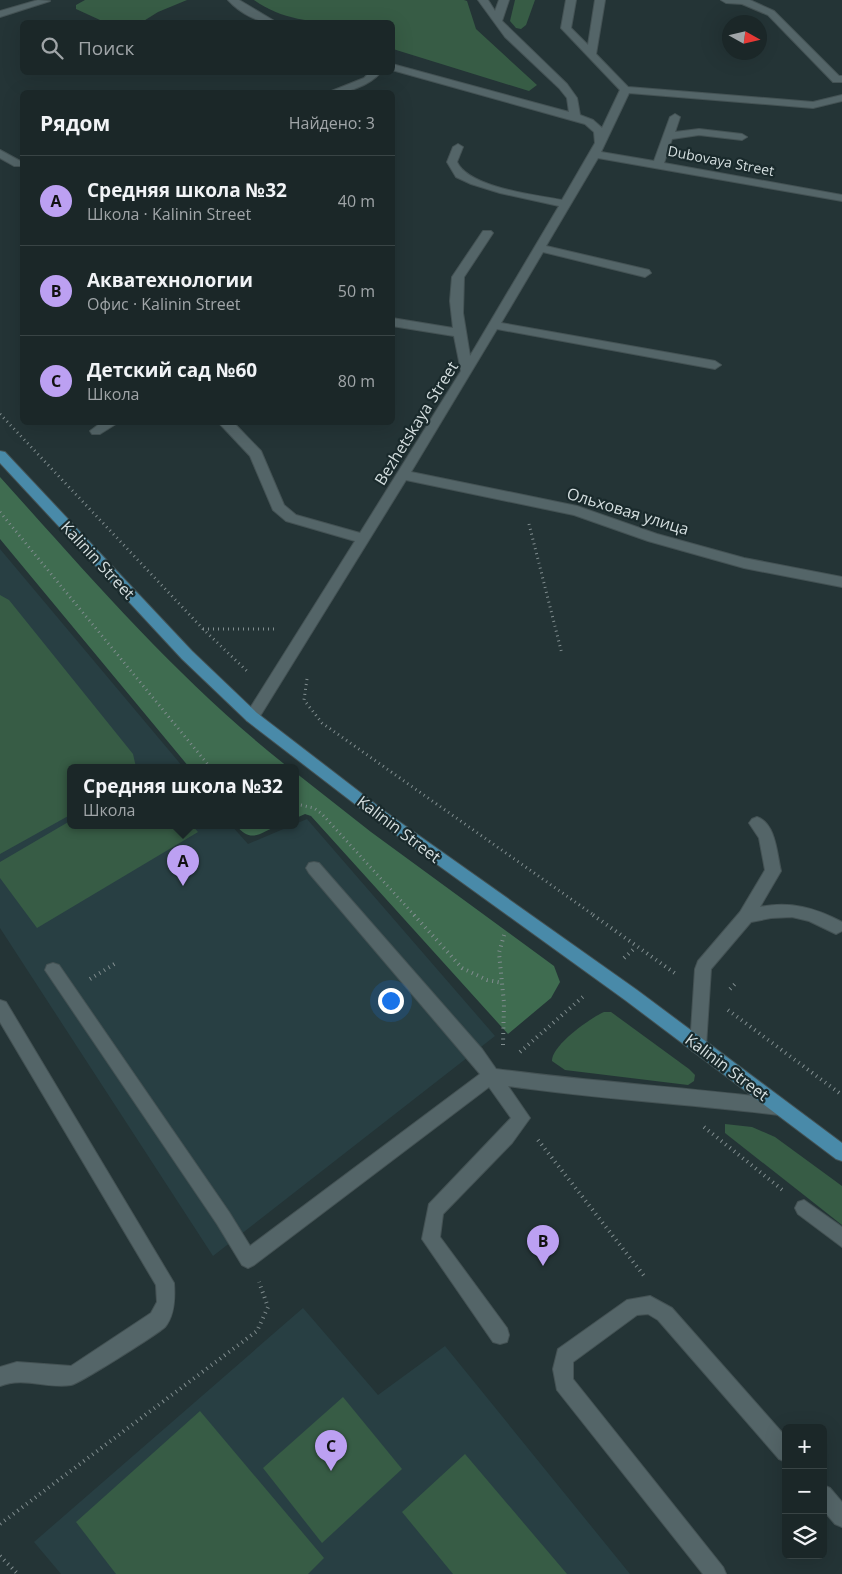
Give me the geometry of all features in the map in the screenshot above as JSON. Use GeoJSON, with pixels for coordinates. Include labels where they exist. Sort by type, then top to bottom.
{"type":"FeatureCollection","features":[{"type":"Feature","properties":{"kind":"main road","name":"Kalinin Street"},"geometry":{"type":"LineString","coordinates":[[0,455],[187,655],[252,717],[382,816],[842,1153]]}},
{"type":"Feature","properties":{"kind":"street"},"geometry":{"type":"LineString","coordinates":[[0,14],[42,3],[28,0]]}},
{"type":"Feature","properties":{"kind":"street"},"geometry":{"type":"LineString","coordinates":[[233,0],[254,15],[266,20]]}},
{"type":"Feature","properties":{"kind":"street"},"geometry":{"type":"LineString","coordinates":[[483,0],[497,21],[563,86],[572,98],[575,117]]}},
{"type":"Feature","properties":{"kind":"street"},"geometry":{"type":"LineString","coordinates":[[497,21],[504,0]]}},
{"type":"Feature","properties":{"kind":"street"},"geometry":{"type":"LineString","coordinates":[[570,0],[566,28],[592,53],[623,95],[813,104],[842,98]]}},
{"type":"Feature","properties":{"kind":"street"},"geometry":{"type":"LineString","coordinates":[[592,53],[600,0]]}},
{"type":"Feature","properties":{"kind":"street"},"geometry":{"type":"LineString","coordinates":[[726,0],[744,2],[771,13],[837,80],[842,79]]}},
{"type":"Feature","properties":{"kind":"street"},"geometry":{"type":"LineString","coordinates":[[395,68],[589,122],[599,132],[597,148]]}},
{"type":"Feature","properties":{"kind":"street"},"geometry":{"type":"LineString","coordinates":[[340,90],[368,80],[373,75]]}},
{"type":"Feature","properties":{"kind":"street","name":"Bezhetskaya Street"},"geometry":{"type":"LineString","coordinates":[[252,717],[467,371],[566,204],[597,148],[623,95]]}},
{"type":"Feature","properties":{"kind":"street"},"geometry":{"type":"LineString","coordinates":[[658,164],[675,117]]}},
{"type":"Feature","properties":{"kind":"street"},"geometry":{"type":"LineString","coordinates":[[668,136],[699,132],[742,137]]}},
{"type":"Feature","properties":{"kind":"street"},"geometry":{"type":"LineString","coordinates":[[458,147],[452,162],[456,171],[464,178],[566,204]]}},
{"type":"Feature","properties":{"kind":"street","name":"Dubovaya Street"},"geometry":{"type":"LineString","coordinates":[[597,148],[658,164],[842,198]]}},
{"type":"Feature","properties":{"kind":"street"},"geometry":{"type":"LineString","coordinates":[[0,153],[18,164]]}},
{"type":"Feature","properties":{"kind":"street"},"geometry":{"type":"LineString","coordinates":[[467,371],[455,309],[458,277],[488,233]]}},
{"type":"Feature","properties":{"kind":"street"},"geometry":{"type":"LineString","coordinates":[[539,248],[645,273]]}},
{"type":"Feature","properties":{"kind":"street"},"geometry":{"type":"LineString","coordinates":[[395,322],[460,333]]}},
{"type":"Feature","properties":{"kind":"street"},"geometry":{"type":"LineString","coordinates":[[494,325],[715,365]]}},
{"type":"Feature","properties":{"kind":"street"},"geometry":{"type":"LineString","coordinates":[[96,431],[107,425]]}},
{"type":"Feature","properties":{"kind":"street"},"geometry":{"type":"LineString","coordinates":[[227,425],[256,454],[278,507],[291,518],[364,539]]}},
{"type":"Feature","properties":{"kind":"street","name":"Ольховая улица"},"geometry":{"type":"LineString","coordinates":[[403,475],[512,496],[576,511],[653,538],[744,563],[842,582]]}},
{"type":"Feature","properties":{"kind":"street"},"geometry":{"type":"LineString","coordinates":[[698,1046],[701,991],[706,961],[746,917],[773,871],[766,837],[757,823]]}},
{"type":"Feature","properties":{"kind":"street"},"geometry":{"type":"LineString","coordinates":[[314,868],[476,1054],[521,1118],[506,1137],[436,1210],[431,1239],[500,1335]]}},
{"type":"Feature","properties":{"kind":"street"},"geometry":{"type":"LineString","coordinates":[[746,917],[768,910],[799,911],[816,916],[836,927]]}},
{"type":"Feature","properties":{"kind":"street"},"geometry":{"type":"LineString","coordinates":[[52,970],[223,1218],[248,1259],[491,1076],[585,1088],[779,1106]]}},
{"type":"Feature","properties":{"kind":"street"},"geometry":{"type":"LineString","coordinates":[[0,1007],[165,1283],[166,1302],[158,1320],[74,1374],[62,1378],[24,1371],[8,1372],[0,1378]]}},
{"type":"Feature","properties":{"kind":"street"},"geometry":{"type":"LineString","coordinates":[[804,1208],[842,1238]]}},
{"type":"Feature","properties":{"kind":"street"},"geometry":{"type":"LineString","coordinates":[[716,1574],[564,1383],[562,1369],[565,1356],[634,1306],[650,1305],[665,1314],[782,1447]]}},
{"type":"Feature","properties":{"kind":"street"},"geometry":{"type":"LineString","coordinates":[[827,1500],[842,1517]]}},
{"type":"Feature","properties":{"kind":"path"},"geometry":{"type":"LineString","coordinates":[[0,414],[203,629],[267,691]]}},
{"type":"Feature","properties":{"kind":"path"},"geometry":{"type":"LineString","coordinates":[[512,496],[523,509],[537,549],[562,654]]}},
{"type":"Feature","properties":{"kind":"path"},"geometry":{"type":"LineString","coordinates":[[0,512],[208,764]]}},
{"type":"Feature","properties":{"kind":"path"},"geometry":{"type":"LineString","coordinates":[[203,629],[307,628]]}},
{"type":"Feature","properties":{"kind":"path"},"geometry":{"type":"LineString","coordinates":[[307,677],[304,700],[322,723],[701,991],[842,1095]]}},
{"type":"Feature","properties":{"kind":"path"},"geometry":{"type":"LineString","coordinates":[[299,805],[314,808],[322,814],[462,968],[481,978],[503,983]]}},
{"type":"Feature","properties":{"kind":"path"},"geometry":{"type":"LineString","coordinates":[[503,1051],[503,983],[499,953],[510,910]]}},
{"type":"Feature","properties":{"kind":"path"},"geometry":{"type":"LineString","coordinates":[[516,1056],[585,994]]}},
{"type":"Feature","properties":{"kind":"path"},"geometry":{"type":"LineString","coordinates":[[665,1095],[804,1208]]}},
{"type":"Feature","properties":{"kind":"path"},"geometry":{"type":"LineString","coordinates":[[521,1118],[654,1288],[650,1305]]}},
{"type":"Feature","properties":{"kind":"path"},"geometry":{"type":"LineString","coordinates":[[0,1524],[257,1331],[267,1315],[269,1301],[248,1259]]}},
{"type":"Feature","properties":{"kind":"path"},"geometry":{"type":"LineString","coordinates":[[0,1556],[18,1574]]}},
{"type":"Feature","properties":{"kind":"shaded area"},"geometry":{"type":"Polygon","coordinates":[[[0,549],[180,764],[67,764],[67,829],[235,829],[248,844],[283,829],[299,829],[299,822],[307,819],[495,1036],[213,1256],[0,928],[0,549]]]}},
{"type":"Feature","properties":{"kind":"shaded area"},"geometry":{"type":"Polygon","coordinates":[[[303,1308],[378,1395],[445,1346],[630,1574],[61,1574],[34,1542],[303,1308]]]}},
{"type":"Feature","properties":{"kind":"green space"},"geometry":{"type":"Polygon","coordinates":[[[85,0],[187,0],[158,12],[145,20],[100,20],[76,9],[76,5],[85,0]]]}},
{"type":"Feature","properties":{"kind":"green space"},"geometry":{"type":"Polygon","coordinates":[[[254,0],[464,0],[467,1],[476,29],[537,85],[529,91],[395,50],[395,20],[303,20],[269,9],[254,0]]]}},
{"type":"Feature","properties":{"kind":"green space"},"geometry":{"type":"Polygon","coordinates":[[[515,0],[535,0],[526,25],[521,29],[516,28],[510,21],[515,0]]]}},
{"type":"Feature","properties":{"kind":"green space"},"geometry":{"type":"Polygon","coordinates":[[[0,477],[103,591],[174,665],[249,735],[284,764],[187,764],[0,539],[0,477]]]}},
{"type":"Feature","properties":{"kind":"green space"},"geometry":{"type":"Polygon","coordinates":[[[0,595],[9,600],[133,754],[135,764],[67,764],[67,817],[0,854],[0,595]]]}},
{"type":"Feature","properties":{"kind":"green space"},"geometry":{"type":"Polygon","coordinates":[[[299,775],[371,832],[554,966],[560,982],[551,998],[508,1034],[311,816],[305,814],[299,817],[299,775]]]}},
{"type":"Feature","properties":{"kind":"green space"},"geometry":{"type":"Polygon","coordinates":[[[67,823],[67,829],[195,829],[198,832],[37,928],[0,878],[0,862],[67,823]]]}},
{"type":"Feature","properties":{"kind":"green space"},"geometry":{"type":"Polygon","coordinates":[[[239,829],[271,829],[256,835],[246,834],[239,829]]]}},
{"type":"Feature","properties":{"kind":"green space"},"geometry":{"type":"Polygon","coordinates":[[[604,1012],[611,1012],[689,1069],[695,1075],[694,1081],[688,1085],[565,1070],[552,1061],[553,1055],[564,1040],[581,1026],[604,1012]]]}},
{"type":"Feature","properties":{"kind":"green space"},"geometry":{"type":"Polygon","coordinates":[[[725,1124],[752,1127],[775,1137],[842,1186],[842,1225],[725,1133],[725,1124]]]}},
{"type":"Feature","properties":{"kind":"green space"},"geometry":{"type":"Polygon","coordinates":[[[343,1397],[402,1469],[322,1543],[263,1468],[343,1397]]]}},
{"type":"Feature","properties":{"kind":"green space"},"geometry":{"type":"Polygon","coordinates":[[[200,1411],[324,1558],[308,1574],[116,1574],[76,1522],[200,1411]]]}},
{"type":"Feature","properties":{"kind":"green space"},"geometry":{"type":"Polygon","coordinates":[[[465,1454],[567,1574],[453,1574],[402,1512],[465,1454]]]}},
{"type":"Feature","properties":{"kind":"place","name":"Средняя школа №32"},"geometry":{"type":"Point","coordinates":[183,886]}},
{"type":"Feature","properties":{"kind":"place","name":"Акватехнологии"},"geometry":{"type":"Point","coordinates":[543,1266]}},
{"type":"Feature","properties":{"kind":"place","name":"Детский сад №60"},"geometry":{"type":"Point","coordinates":[331,1471]}}]}
